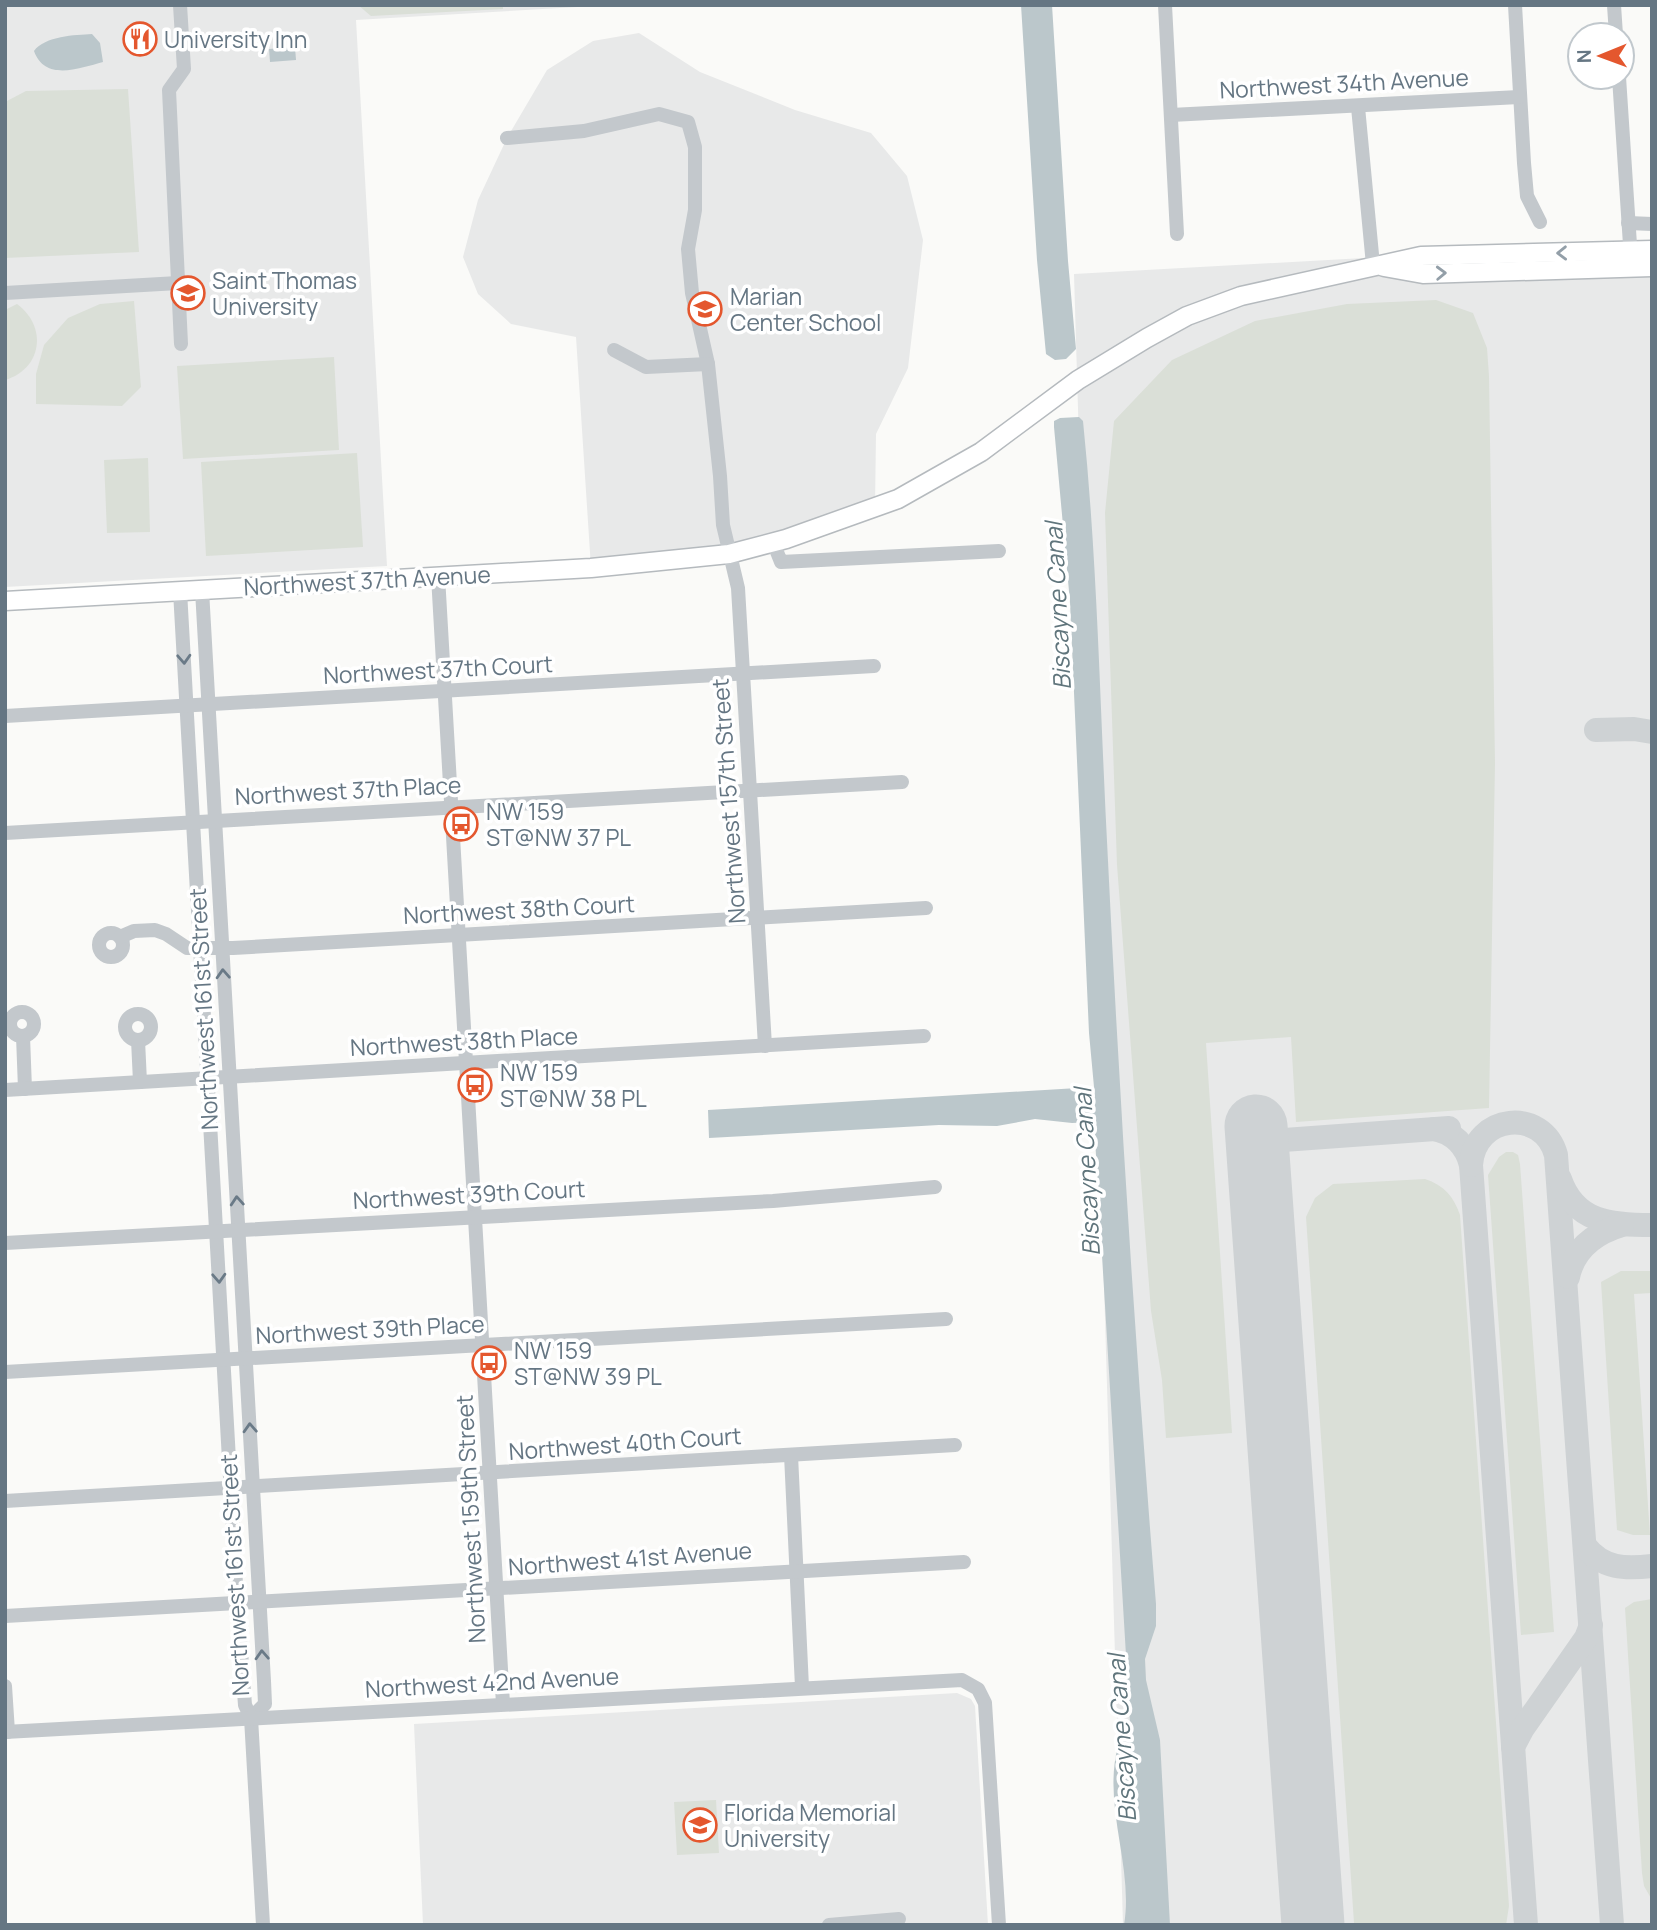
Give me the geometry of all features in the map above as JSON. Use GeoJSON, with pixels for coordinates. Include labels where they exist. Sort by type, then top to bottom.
{"type":"FeatureCollection","features":[{"type":"Feature","properties":{"kind":"main road"},"geometry":{"type":"LineString","coordinates":[[1373,265],[1423,274],[1631,259],[1652,250]]}},
{"type":"Feature","properties":{"kind":"main road"},"geometry":{"type":"LineString","coordinates":[[1631,259],[1652,267]]}},
{"type":"Feature","properties":{"kind":"main road","name":"Northwest 37th Avenue"},"geometry":{"type":"LineString","coordinates":[[5,601],[636,565],[729,554],[773,542],[898,499],[981,452],[1078,380],[1187,316],[1241,296],[1373,265]]}},
{"type":"Feature","properties":{"kind":"street"},"geometry":{"type":"LineString","coordinates":[[180,5],[184,69],[169,90],[181,344]]}},
{"type":"Feature","properties":{"kind":"street"},"geometry":{"type":"LineString","coordinates":[[1165,5],[1177,234]]}},
{"type":"Feature","properties":{"kind":"street"},"geometry":{"type":"LineString","coordinates":[[1515,5],[1527,197],[1540,222]]}},
{"type":"Feature","properties":{"kind":"street"},"geometry":{"type":"LineString","coordinates":[[1620,91],[1631,259]]}},
{"type":"Feature","properties":{"kind":"street","name":"Northwest 34th Avenue"},"geometry":{"type":"LineString","coordinates":[[1171,115],[1519,97]]}},
{"type":"Feature","properties":{"kind":"street"},"geometry":{"type":"LineString","coordinates":[[1358,107],[1373,265]]}},
{"type":"Feature","properties":{"kind":"street","name":"Northwest 157th Street"},"geometry":{"type":"LineString","coordinates":[[507,138],[584,131],[659,114],[688,122],[695,147],[695,210],[688,249],[692,293],[708,364],[723,525],[738,588],[765,1046]]}},
{"type":"Feature","properties":{"kind":"street"},"geometry":{"type":"LineString","coordinates":[[1628,223],[1652,224]]}},
{"type":"Feature","properties":{"kind":"street"},"geometry":{"type":"LineString","coordinates":[[5,293],[178,283]]}},
{"type":"Feature","properties":{"kind":"street"},"geometry":{"type":"LineString","coordinates":[[614,350],[646,367],[708,364]]}},
{"type":"Feature","properties":{"kind":"street"},"geometry":{"type":"LineString","coordinates":[[773,542],[781,562],[999,551]]}},
{"type":"Feature","properties":{"kind":"street","name":"Northwest 159th Street"},"geometry":{"type":"LineString","coordinates":[[438,576],[503,1704]]}},
{"type":"Feature","properties":{"kind":"street","name":"Northwest 161st Street"},"geometry":{"type":"LineString","coordinates":[[180,591],[244,1705],[251,1718],[265,1704],[202,590]]}},
{"type":"Feature","properties":{"kind":"street","name":"Northwest 37th Court"},"geometry":{"type":"LineString","coordinates":[[5,716],[874,666]]}},
{"type":"Feature","properties":{"kind":"street","name":"Northwest 37th Place"},"geometry":{"type":"LineString","coordinates":[[5,833],[902,782]]}},
{"type":"Feature","properties":{"kind":"street","name":"Northwest 38th Court"},"geometry":{"type":"LineString","coordinates":[[120,937],[134,931],[155,930],[187,948],[222,948],[926,908]]}},
{"type":"Feature","properties":{"kind":"street"},"geometry":{"type":"LineString","coordinates":[[23,1036],[24,1089]]}},
{"type":"Feature","properties":{"kind":"street","name":"Northwest 38th Place"},"geometry":{"type":"LineString","coordinates":[[5,1090],[925,1036]]}},
{"type":"Feature","properties":{"kind":"street"},"geometry":{"type":"LineString","coordinates":[[138,1040],[140,1082]]}},
{"type":"Feature","properties":{"kind":"street","name":"Northwest 39th Court"},"geometry":{"type":"LineString","coordinates":[[5,1243],[773,1201],[935,1187]]}},
{"type":"Feature","properties":{"kind":"street","name":"Northwest 39th Place"},"geometry":{"type":"LineString","coordinates":[[5,1372],[946,1318]]}},
{"type":"Feature","properties":{"kind":"street","name":"Northwest 40th Court"},"geometry":{"type":"LineString","coordinates":[[5,1501],[955,1445]]}},
{"type":"Feature","properties":{"kind":"street"},"geometry":{"type":"LineString","coordinates":[[791,1455],[802,1687]]}},
{"type":"Feature","properties":{"kind":"street","name":"Northwest 41st Avenue"},"geometry":{"type":"LineString","coordinates":[[5,1616],[964,1562]]}},
{"type":"Feature","properties":{"kind":"street","name":"Northwest 42nd Avenue"},"geometry":{"type":"LineString","coordinates":[[7,1732],[802,1687],[955,1679],[967,1681],[978,1689],[987,1714],[999,1925]]}},
{"type":"Feature","properties":{"kind":"street"},"geometry":{"type":"LineString","coordinates":[[5,1686],[7,1732]]}},
{"type":"Feature","properties":{"kind":"street"},"geometry":{"type":"LineString","coordinates":[[251,1718],[263,1925]]}},
{"type":"Feature","properties":{"kind":"street"},"geometry":{"type":"LineString","coordinates":[[829,1925],[899,1919]]}},
{"type":"Feature","properties":{"kind":"shaded area","name":"Saint Thomas University"},"geometry":{"type":"Polygon","coordinates":[[[5,5],[612,5],[356,20],[387,566],[5,587],[5,5]]]}},
{"type":"Feature","properties":{"kind":"shaded area"},"geometry":{"type":"Polygon","coordinates":[[[358,5],[503,5],[503,9],[371,16],[358,5]]]}},
{"type":"Feature","properties":{"kind":"shaded area","name":"Marian Center School"},"geometry":{"type":"Polygon","coordinates":[[[639,33],[700,72],[795,110],[871,133],[907,176],[923,240],[908,368],[876,434],[875,507],[786,539],[591,568],[576,337],[511,324],[478,294],[463,257],[478,200],[507,138],[547,70],[593,41],[639,33]]]}},
{"type":"Feature","properties":{"kind":"shaded area"},"geometry":{"type":"Polygon","coordinates":[[[128,89],[139,252],[5,258],[5,102],[26,91],[128,89]]]}},
{"type":"Feature","properties":{"kind":"shaded area"},"geometry":{"type":"Polygon","coordinates":[[[1652,242],[1652,1925],[1123,1925],[1074,274],[1652,242]]]}},
{"type":"Feature","properties":{"kind":"shaded area"},"geometry":{"type":"Polygon","coordinates":[[[1436,300],[1473,313],[1487,348],[1489,376],[1495,763],[1489,1108],[1296,1122],[1291,1037],[1206,1043],[1232,1433],[1166,1438],[1162,1380],[1151,1311],[1117,865],[1105,513],[1114,421],[1172,360],[1255,321],[1347,304],[1436,300]]]}},
{"type":"Feature","properties":{"kind":"shaded area"},"geometry":{"type":"Polygon","coordinates":[[[134,301],[141,387],[122,406],[36,404],[36,374],[44,345],[68,318],[100,304],[134,301]]]}},
{"type":"Feature","properties":{"kind":"shaded area"},"geometry":{"type":"Polygon","coordinates":[[[17,304],[27,313],[33,324],[37,335],[36,346],[27,367],[5,380],[5,310],[17,304]]]}},
{"type":"Feature","properties":{"kind":"shaded area"},"geometry":{"type":"Polygon","coordinates":[[[334,357],[339,450],[183,459],[177,366],[334,357]]]}},
{"type":"Feature","properties":{"kind":"shaded area"},"geometry":{"type":"Polygon","coordinates":[[[357,453],[363,547],[206,556],[201,462],[357,453]]]}},
{"type":"Feature","properties":{"kind":"shaded area"},"geometry":{"type":"Polygon","coordinates":[[[148,458],[150,532],[107,533],[104,460],[148,458]]]}},
{"type":"Feature","properties":{"kind":"shaded area"},"geometry":{"type":"Polygon","coordinates":[[[1506,1152],[1518,1155],[1520,1164],[1554,1632],[1521,1635],[1488,1175],[1499,1157],[1506,1152]]]}},
{"type":"Feature","properties":{"kind":"shaded area"},"geometry":{"type":"Polygon","coordinates":[[[1425,1179],[1447,1192],[1460,1215],[1509,1906],[1506,1925],[1354,1925],[1306,1217],[1315,1198],[1333,1184],[1425,1179]]]}},
{"type":"Feature","properties":{"kind":"shaded area"},"geometry":{"type":"Polygon","coordinates":[[[1621,1271],[1652,1271],[1652,1293],[1634,1294],[1650,1535],[1633,1535],[1617,1530],[1601,1282],[1621,1271]]]}},
{"type":"Feature","properties":{"kind":"shaded area"},"geometry":{"type":"Polygon","coordinates":[[[1652,1599],[1652,1900],[1644,1886],[1642,1873],[1625,1608],[1634,1602],[1652,1599]]]}},
{"type":"Feature","properties":{"kind":"shaded area","name":"Florida Memorial University"},"geometry":{"type":"Polygon","coordinates":[[[957,1693],[971,1699],[975,1706],[988,1925],[423,1925],[414,1724],[957,1693]]]}},
{"type":"Feature","properties":{"kind":"shaded area"},"geometry":{"type":"Polygon","coordinates":[[[716,1800],[719,1853],[677,1855],[674,1802],[716,1800]]]}},
{"type":"Feature","properties":{"kind":"water"},"geometry":{"type":"Polygon","coordinates":[[[1021,5],[1052,5],[1076,349],[1066,359],[1055,360],[1046,354],[1037,260],[1021,5]]]}},
{"type":"Feature","properties":{"kind":"water"},"geometry":{"type":"Polygon","coordinates":[[[92,34],[100,43],[103,62],[74,69],[55,70],[39,61],[34,51],[53,39],[92,34]]]}},
{"type":"Feature","properties":{"kind":"water"},"geometry":{"type":"Polygon","coordinates":[[[295,47],[296,60],[270,62],[269,49],[295,47]]]}},
{"type":"Feature","properties":{"kind":"water","name":"Biscayne Canal"},"geometry":{"type":"Polygon","coordinates":[[[1079,417],[1083,421],[1092,531],[1123,1140],[1156,1604],[1156,1626],[1145,1659],[1146,1680],[1160,1740],[1170,1925],[1124,1925],[1125,1881],[1116,1814],[1114,1769],[1119,1742],[1130,1722],[1094,1122],[1072,1123],[1035,1119],[997,1126],[939,1125],[709,1138],[708,1110],[1094,1087],[1089,1033],[1070,602],[1054,427],[1054,421],[1060,418],[1079,417]]]}},
{"type":"Feature","properties":{"kind":"taxiway"},"geometry":{"type":"LineString","coordinates":[[1596,730],[1634,729],[1652,732]]}},
{"type":"Feature","properties":{"kind":"taxiway"},"geometry":{"type":"LineString","coordinates":[[1471,1165],[1475,1148],[1484,1135],[1496,1127],[1510,1123],[1538,1129],[1549,1140],[1556,1155],[1612,1925]]}},
{"type":"Feature","properties":{"kind":"taxiway"},"geometry":{"type":"LineString","coordinates":[[1257,1142],[1449,1128]]}},
{"type":"Feature","properties":{"kind":"taxiway"},"geometry":{"type":"LineString","coordinates":[[1434,1129],[1448,1133],[1458,1141],[1471,1165],[1526,1925]]}},
{"type":"Feature","properties":{"kind":"taxiway"},"geometry":{"type":"LineString","coordinates":[[1560,1179],[1575,1205],[1585,1213],[1609,1222],[1652,1225]]}},
{"type":"Feature","properties":{"kind":"taxiway"},"geometry":{"type":"LineString","coordinates":[[1568,1277],[1575,1258],[1587,1243],[1603,1232],[1622,1225]]}},
{"type":"Feature","properties":{"kind":"taxiway"},"geometry":{"type":"LineString","coordinates":[[1585,1546],[1599,1559],[1615,1566],[1652,1566]]}},
{"type":"Feature","properties":{"kind":"taxiway"},"geometry":{"type":"LineString","coordinates":[[1513,1747],[1523,1728],[1586,1638],[1591,1625]]}},
{"type":"Feature","properties":{"kind":"runway"},"geometry":{"type":"LineString","coordinates":[[1256,1126],[1313,1925]]}},
{"type":"Feature","properties":{"kind":"place","name":"University Inn"},"geometry":{"type":"Point","coordinates":[140,39]}},
{"type":"Feature","properties":{"kind":"place","name":"Saint Thomas University"},"geometry":{"type":"Point","coordinates":[188,293]}},
{"type":"Feature","properties":{"kind":"place","name":"Marian Center School"},"geometry":{"type":"Point","coordinates":[705,309]}},
{"type":"Feature","properties":{"kind":"place","name":"NW 159 ST@NW 37 PL"},"geometry":{"type":"Point","coordinates":[461,824]}},
{"type":"Feature","properties":{"kind":"place","name":"NW 159 ST@NW 38 PL"},"geometry":{"type":"Point","coordinates":[475,1085]}},
{"type":"Feature","properties":{"kind":"place","name":"NW 159 ST@NW 39 PL"},"geometry":{"type":"Point","coordinates":[489,1363]}},
{"type":"Feature","properties":{"kind":"place","name":"Florida Memorial University"},"geometry":{"type":"Point","coordinates":[700,1825]}}]}
